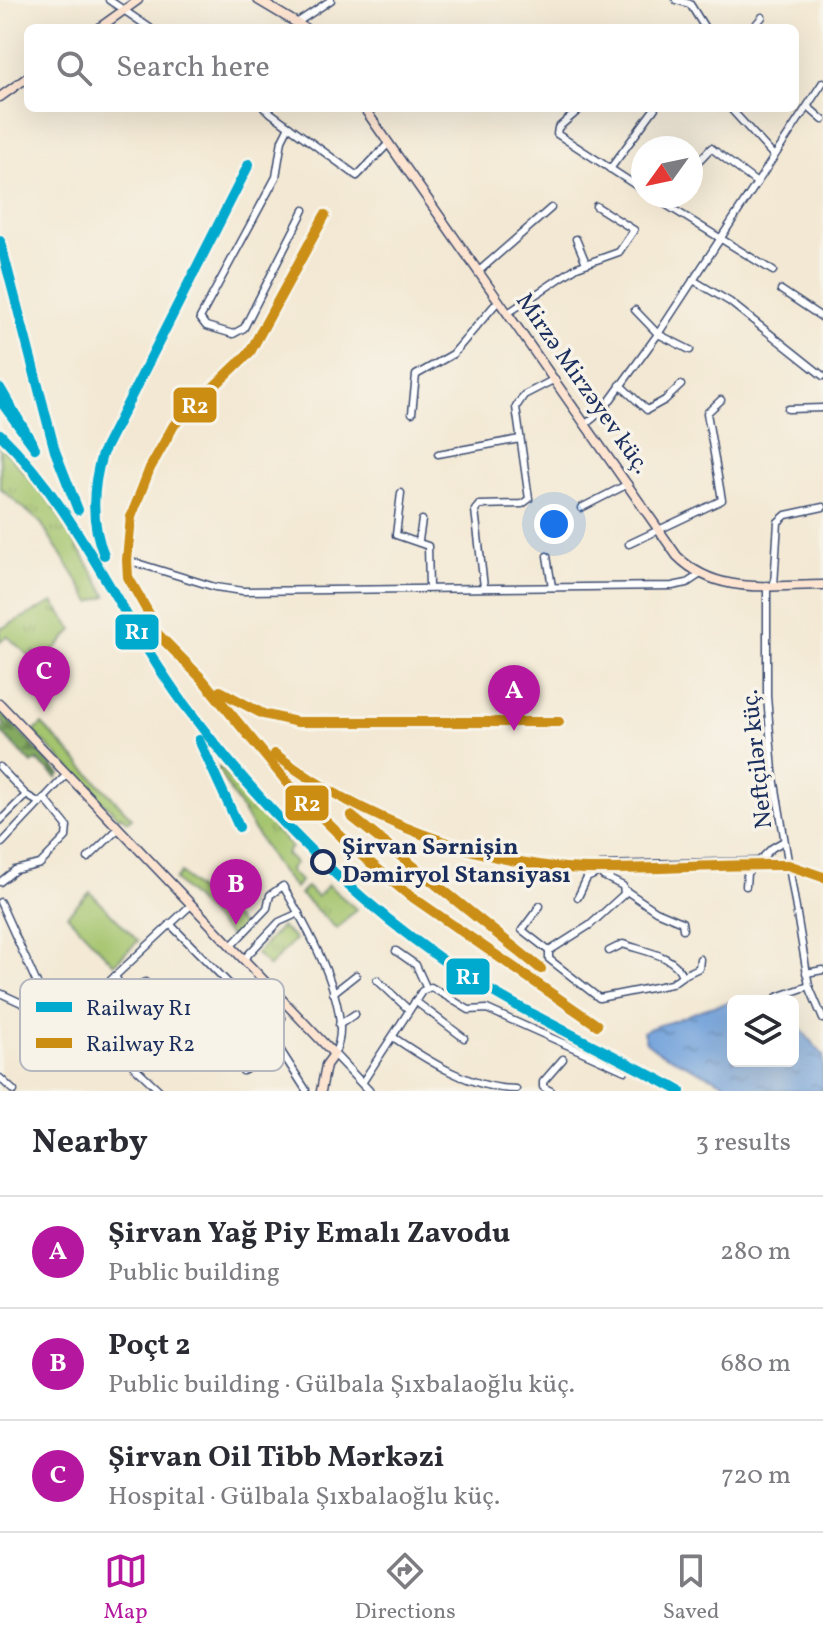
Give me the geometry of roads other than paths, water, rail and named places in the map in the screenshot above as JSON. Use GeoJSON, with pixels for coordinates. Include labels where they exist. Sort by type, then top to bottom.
{"type":"FeatureCollection","features":[{"type":"Feature","properties":{"kind":"main road"},"geometry":{"type":"LineString","coordinates":[[105,24],[138,0]]}},
{"type":"Feature","properties":{"kind":"main road"},"geometry":{"type":"LineString","coordinates":[[258,0],[300,24]]}},
{"type":"Feature","properties":{"kind":"main road"},"geometry":{"type":"LineString","coordinates":[[0,97],[24,80]]}},
{"type":"Feature","properties":{"kind":"main road","name":"Mirzə Mirzəyev küç."},"geometry":{"type":"LineString","coordinates":[[369,112],[659,531],[677,556],[699,575]]}},
{"type":"Feature","properties":{"kind":"main road"},"geometry":{"type":"LineString","coordinates":[[699,575],[729,584],[823,585]]}},
{"type":"Feature","properties":{"kind":"main road"},"geometry":{"type":"LineString","coordinates":[[0,704],[244,959],[260,979]]}},
{"type":"Feature","properties":{"kind":"main road"},"geometry":{"type":"LineString","coordinates":[[284,1007],[334,1054],[326,1065],[321,1091]]}},
{"type":"Feature","properties":{"kind":"street"},"geometry":{"type":"LineString","coordinates":[[109,0],[144,24]]}},
{"type":"Feature","properties":{"kind":"street"},"geometry":{"type":"LineString","coordinates":[[303,24],[331,0]]}},
{"type":"Feature","properties":{"kind":"street"},"geometry":{"type":"LineString","coordinates":[[676,0],[690,4],[702,24]]}},
{"type":"Feature","properties":{"kind":"street"},"geometry":{"type":"LineString","coordinates":[[756,24],[762,17]]}},
{"type":"Feature","properties":{"kind":"street"},"geometry":{"type":"LineString","coordinates":[[586,424],[603,410],[658,334],[823,82]]}},
{"type":"Feature","properties":{"kind":"street"},"geometry":{"type":"LineString","coordinates":[[808,107],[823,120]]}},
{"type":"Feature","properties":{"kind":"street"},"geometry":{"type":"LineString","coordinates":[[270,112],[357,176],[389,143]]}},
{"type":"Feature","properties":{"kind":"street"},"geometry":{"type":"LineString","coordinates":[[577,112],[556,132],[631,182]]}},
{"type":"Feature","properties":{"kind":"street"},"geometry":{"type":"LineString","coordinates":[[610,169],[652,112]]}},
{"type":"Feature","properties":{"kind":"street"},"geometry":{"type":"LineString","coordinates":[[734,112],[774,156]]}},
{"type":"Feature","properties":{"kind":"street"},"geometry":{"type":"LineString","coordinates":[[798,112],[802,116]]}},
{"type":"Feature","properties":{"kind":"street"},"geometry":{"type":"LineString","coordinates":[[289,126],[282,140],[276,177],[200,318],[206,326],[233,334],[244,328],[304,210]]}},
{"type":"Feature","properties":{"kind":"street"},"geometry":{"type":"LineString","coordinates":[[703,156],[711,148],[757,183]]}},
{"type":"Feature","properties":{"kind":"street"},"geometry":{"type":"LineString","coordinates":[[508,313],[586,263],[619,252],[634,234],[632,227],[596,206]]}},
{"type":"Feature","properties":{"kind":"street"},"geometry":{"type":"LineString","coordinates":[[479,271],[551,208]]}},
{"type":"Feature","properties":{"kind":"street"},"geometry":{"type":"LineString","coordinates":[[671,208],[773,271]]}},
{"type":"Feature","properties":{"kind":"street"},"geometry":{"type":"LineString","coordinates":[[576,239],[586,263]]}},
{"type":"Feature","properties":{"kind":"street"},"geometry":{"type":"LineString","coordinates":[[693,280],[730,302],[823,376]]}},
{"type":"Feature","properties":{"kind":"street"},"geometry":{"type":"LineString","coordinates":[[781,290],[823,318]]}},
{"type":"Feature","properties":{"kind":"street"},"geometry":{"type":"LineString","coordinates":[[412,413],[416,375],[453,354],[499,300]]}},
{"type":"Feature","properties":{"kind":"street"},"geometry":{"type":"LineString","coordinates":[[635,310],[658,334],[690,350]]}},
{"type":"Feature","properties":{"kind":"street"},"geometry":{"type":"LineString","coordinates":[[484,587],[475,510],[479,505],[522,504],[529,499],[516,407],[518,400],[555,379]]}},
{"type":"Feature","properties":{"kind":"street"},"geometry":{"type":"LineString","coordinates":[[620,385],[647,410],[665,400],[681,385]]}},
{"type":"Feature","properties":{"kind":"street"},"geometry":{"type":"LineString","coordinates":[[721,400],[707,413],[722,500]]}},
{"type":"Feature","properties":{"kind":"street"},"geometry":{"type":"LineString","coordinates":[[788,409],[823,408]]}},
{"type":"Feature","properties":{"kind":"street"},"geometry":{"type":"LineString","coordinates":[[438,454],[520,439]]}},
{"type":"Feature","properties":{"kind":"street"},"geometry":{"type":"LineString","coordinates":[[581,508],[628,484]]}},
{"type":"Feature","properties":{"kind":"street"},"geometry":{"type":"LineString","coordinates":[[401,493],[396,535],[426,542],[430,550],[429,587]]}},
{"type":"Feature","properties":{"kind":"street"},"geometry":{"type":"LineString","coordinates":[[629,544],[722,500],[733,498]]}},
{"type":"Feature","properties":{"kind":"street","name":"Neftçilər küç."},"geometry":{"type":"LineString","coordinates":[[823,507],[786,515],[778,522],[770,585],[770,747],[806,973],[823,1019]]}},
{"type":"Feature","properties":{"kind":"street"},"geometry":{"type":"LineString","coordinates":[[419,540],[422,520]]}},
{"type":"Feature","properties":{"kind":"street"},"geometry":{"type":"LineString","coordinates":[[547,556],[552,587]]}},
{"type":"Feature","properties":{"kind":"street"},"geometry":{"type":"LineString","coordinates":[[127,560],[230,590],[672,586],[687,583],[699,575]]}},
{"type":"Feature","properties":{"kind":"street"},"geometry":{"type":"LineString","coordinates":[[0,767],[26,795],[42,801],[67,826],[66,837],[40,864],[21,867],[0,882]]}},
{"type":"Feature","properties":{"kind":"street"},"geometry":{"type":"LineString","coordinates":[[2,843],[67,774]]}},
{"type":"Feature","properties":{"kind":"street"},"geometry":{"type":"LineString","coordinates":[[0,821],[26,795]]}},
{"type":"Feature","properties":{"kind":"street"},"geometry":{"type":"LineString","coordinates":[[88,858],[119,828]]}},
{"type":"Feature","properties":{"kind":"street"},"geometry":{"type":"LineString","coordinates":[[746,886],[747,873],[784,841]]}},
{"type":"Feature","properties":{"kind":"street"},"geometry":{"type":"LineString","coordinates":[[600,872],[600,865],[759,861]]}},
{"type":"Feature","properties":{"kind":"street"},"geometry":{"type":"LineString","coordinates":[[600,872],[650,908],[682,922],[683,929]]}},
{"type":"Feature","properties":{"kind":"street"},"geometry":{"type":"LineString","coordinates":[[578,897],[587,878],[600,872]]}},
{"type":"Feature","properties":{"kind":"street"},"geometry":{"type":"LineString","coordinates":[[231,946],[267,908],[270,895],[283,886],[299,913],[333,993],[339,1025],[339,1042],[334,1054],[369,1091]]}},
{"type":"Feature","properties":{"kind":"street"},"geometry":{"type":"LineString","coordinates":[[549,951],[590,925],[621,898],[625,890]]}},
{"type":"Feature","properties":{"kind":"street"},"geometry":{"type":"LineString","coordinates":[[0,902],[35,979]]}},
{"type":"Feature","properties":{"kind":"street"},"geometry":{"type":"LineString","coordinates":[[112,979],[191,905]]}},
{"type":"Feature","properties":{"kind":"street"},"geometry":{"type":"LineString","coordinates":[[540,906],[522,930],[549,951],[555,965],[599,998],[671,984],[699,968],[700,959]]}},
{"type":"Feature","properties":{"kind":"street"},"geometry":{"type":"LineString","coordinates":[[267,908],[279,922]]}},
{"type":"Feature","properties":{"kind":"street"},"geometry":{"type":"LineString","coordinates":[[244,959],[279,922],[299,913]]}},
{"type":"Feature","properties":{"kind":"street"},"geometry":{"type":"LineString","coordinates":[[170,924],[224,979]]}},
{"type":"Feature","properties":{"kind":"street"},"geometry":{"type":"LineString","coordinates":[[609,951],[623,944],[678,966],[682,976]]}},
{"type":"Feature","properties":{"kind":"street"},"geometry":{"type":"LineString","coordinates":[[396,951],[416,965],[426,987]]}},
{"type":"Feature","properties":{"kind":"street"},"geometry":{"type":"LineString","coordinates":[[806,973],[823,970]]}},
{"type":"Feature","properties":{"kind":"street"},"geometry":{"type":"LineString","coordinates":[[333,993],[356,975]]}},
{"type":"Feature","properties":{"kind":"street"},"geometry":{"type":"LineString","coordinates":[[377,980],[409,1010]]}},
{"type":"Feature","properties":{"kind":"street"},"geometry":{"type":"LineString","coordinates":[[783,995],[809,986]]}},
{"type":"Feature","properties":{"kind":"street"},"geometry":{"type":"LineString","coordinates":[[354,1091],[426,987]]}},
{"type":"Feature","properties":{"kind":"street"},"geometry":{"type":"LineString","coordinates":[[426,987],[469,1010],[487,1009],[562,1040],[625,1071]]}},
{"type":"Feature","properties":{"kind":"street"},"geometry":{"type":"LineString","coordinates":[[0,993],[20,1002]]}},
{"type":"Feature","properties":{"kind":"street"},"geometry":{"type":"LineString","coordinates":[[415,1001],[464,1038]]}},
{"type":"Feature","properties":{"kind":"street"},"geometry":{"type":"LineString","coordinates":[[339,1025],[355,1014]]}},
{"type":"Feature","properties":{"kind":"street"},"geometry":{"type":"LineString","coordinates":[[393,1037],[431,1062],[460,1075],[490,1087],[516,1089]]}},
{"type":"Feature","properties":{"kind":"street"},"geometry":{"type":"LineString","coordinates":[[284,1056],[306,1090]]}},
{"type":"Feature","properties":{"kind":"street"},"geometry":{"type":"LineString","coordinates":[[551,1091],[543,1087],[543,1082],[563,1059]]}},
{"type":"Feature","properties":{"kind":"street"},"geometry":{"type":"LineString","coordinates":[[140,1071],[160,1091]]}},
{"type":"Feature","properties":{"kind":"street"},"geometry":{"type":"LineString","coordinates":[[0,1078],[14,1091]]}},
{"type":"Feature","properties":{"kind":"water"},"geometry":{"type":"Polygon","coordinates":[[[727,1003],[727,1067],[799,1067],[799,1027],[823,1055],[823,1091],[741,1091],[659,1052],[646,1042],[643,1032],[650,1028],[727,1003]]]}},
{"type":"Feature","properties":{"kind":"rail line","name":"R1"},"geometry":{"type":"LineString","coordinates":[[104,555],[96,530],[94,504],[102,454],[249,164]]}},
{"type":"Feature","properties":{"kind":"rail line","name":"R2"},"geometry":{"type":"LineString","coordinates":[[149,614],[128,577],[127,560],[131,517],[150,468],[174,425],[250,352],[325,215]]}},
{"type":"Feature","properties":{"kind":"rail line","name":"R1"},"geometry":{"type":"LineString","coordinates":[[0,241],[55,451],[78,510]]}},
{"type":"Feature","properties":{"kind":"rail line","name":"R1"},"geometry":{"type":"LineString","coordinates":[[0,388],[35,448],[0,400]]}},
{"type":"Feature","properties":{"kind":"rail line","name":"R1"},"geometry":{"type":"LineString","coordinates":[[0,434],[28,464],[76,530],[160,670],[184,704],[240,775],[302,842],[369,903],[441,959],[529,1012],[680,1091]]}},
{"type":"Feature","properties":{"kind":"rail line","name":"R2"},"geometry":{"type":"LineString","coordinates":[[144,620],[202,679],[292,788],[354,849],[405,892],[597,1025]]}},
{"type":"Feature","properties":{"kind":"rail line","name":"R2"},"geometry":{"type":"LineString","coordinates":[[220,691],[263,714],[297,722],[559,722]]}},
{"type":"Feature","properties":{"kind":"rail line","name":"R1"},"geometry":{"type":"LineString","coordinates":[[199,740],[239,827]]}},
{"type":"Feature","properties":{"kind":"rail line","name":"R2"},"geometry":{"type":"LineString","coordinates":[[275,754],[343,798],[382,817],[422,834],[505,859],[586,869],[788,865],[823,877]]}},
{"type":"Feature","properties":{"kind":"rail line","name":"R2"},"geometry":{"type":"LineString","coordinates":[[351,816],[541,969]]}},
{"type":"Feature","properties":{"kind":"place","name":"Şirvan Oil Tibb Mərkəzi"},"geometry":{"type":"Point","coordinates":[44,712]}},
{"type":"Feature","properties":{"kind":"place","name":"Şirvan Yağ Piy Emalı Zavodu"},"geometry":{"type":"Point","coordinates":[514,731]}},
{"type":"Feature","properties":{"kind":"place","name":"Şirvan Sərnişin Dəmiryol Stansiyası"},"geometry":{"type":"Point","coordinates":[323,862]}},
{"type":"Feature","properties":{"kind":"place","name":"Poçt 2"},"geometry":{"type":"Point","coordinates":[236,925]}}]}
